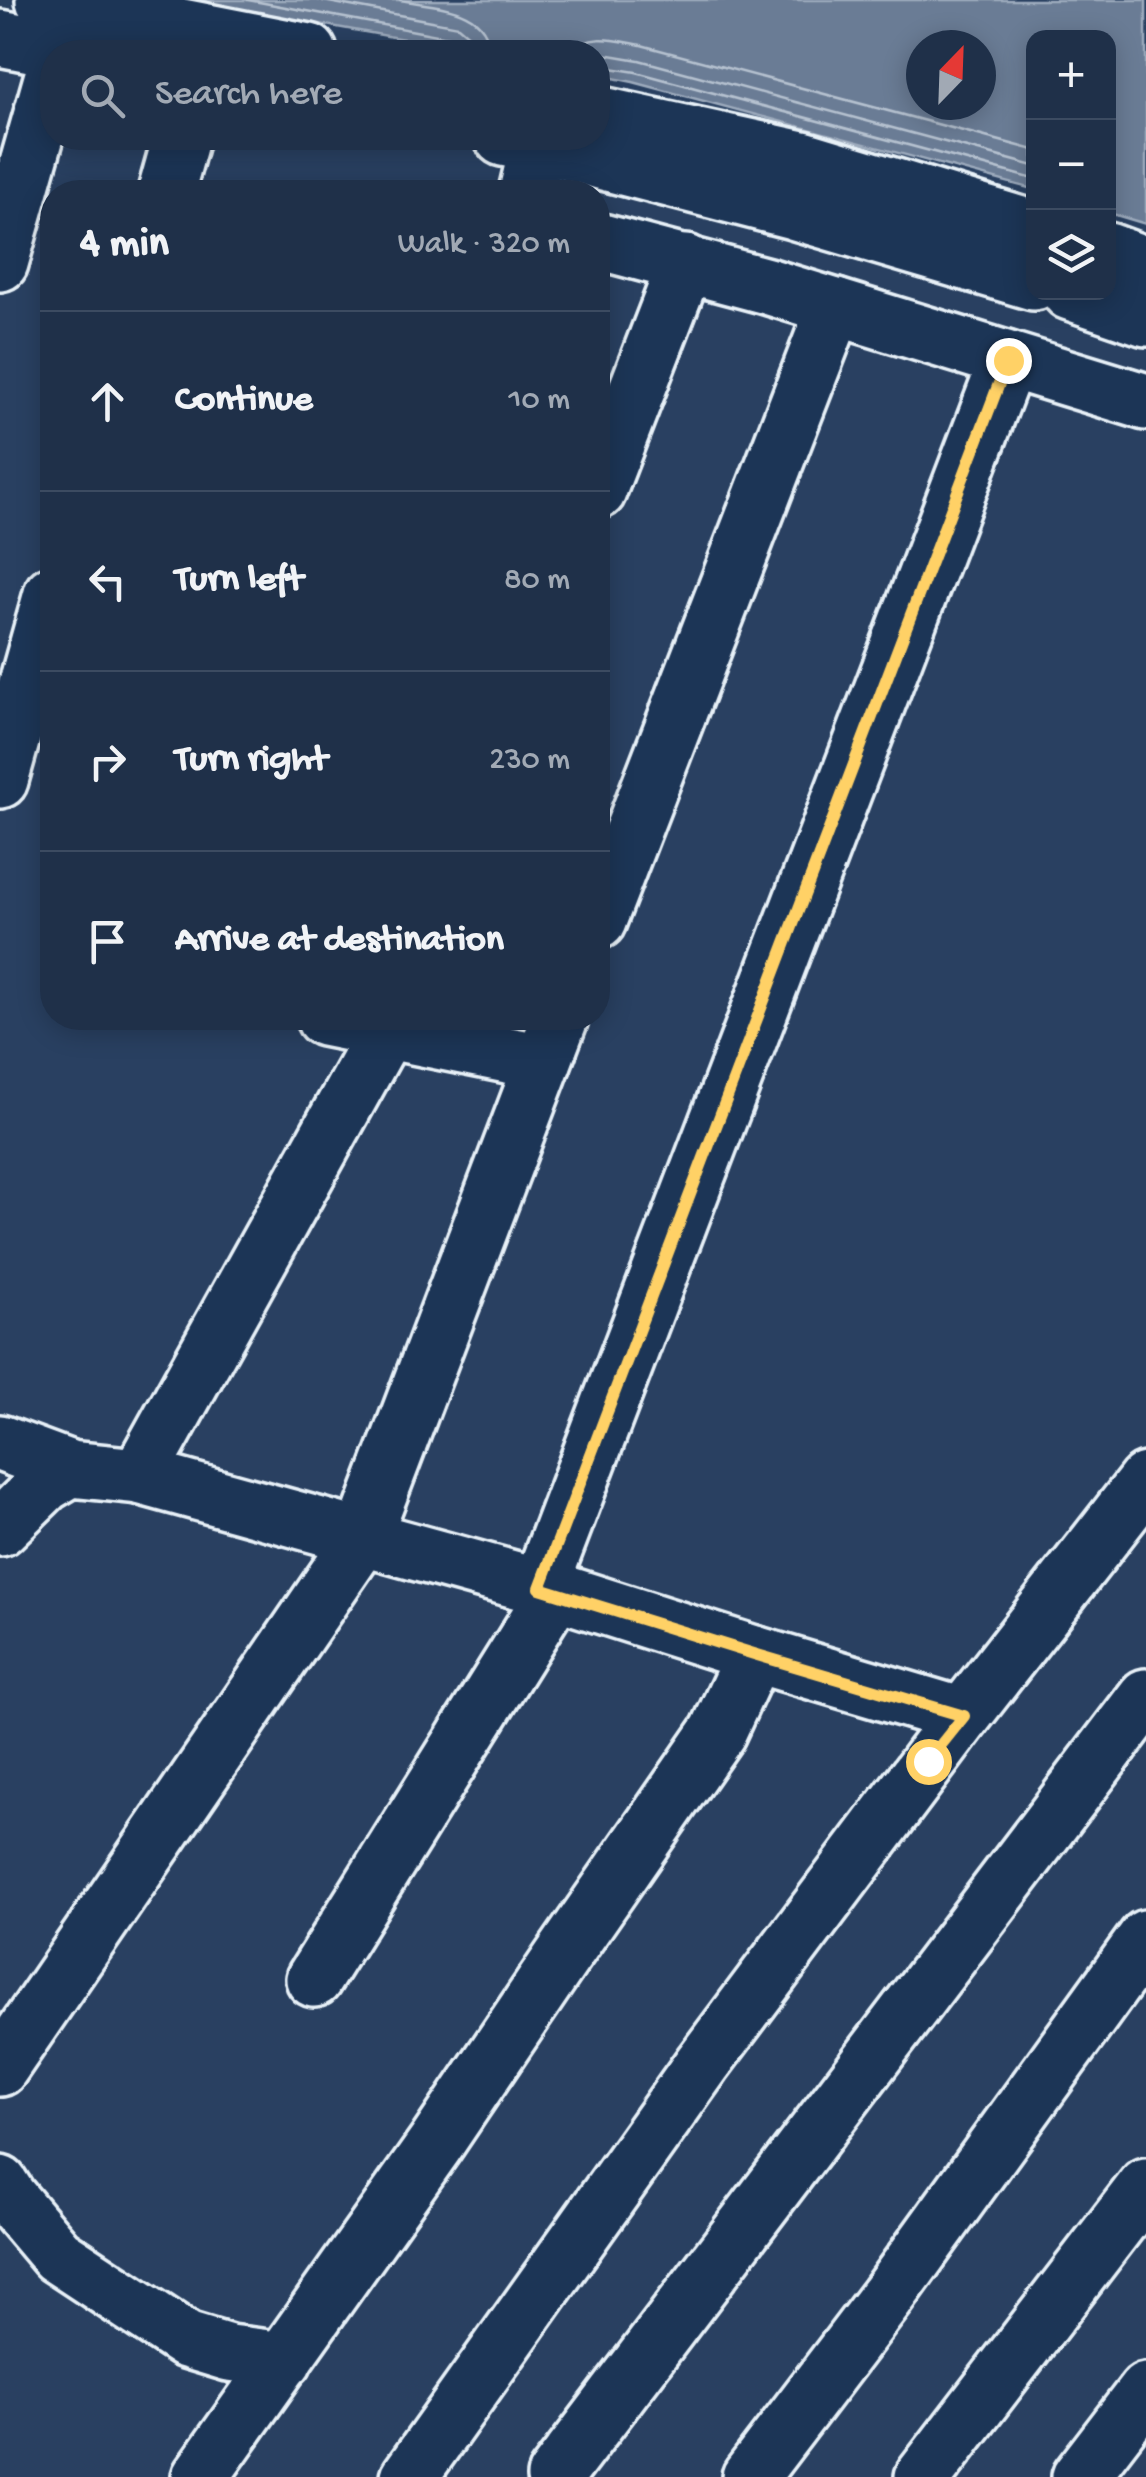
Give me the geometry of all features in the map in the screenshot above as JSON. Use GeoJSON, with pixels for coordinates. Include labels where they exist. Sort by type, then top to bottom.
{"type":"FeatureCollection","features":[{"type":"Feature","properties":{"kind":"street"},"geometry":{"type":"LineString","coordinates":[[0,38],[40,44]]}},
{"type":"Feature","properties":{"kind":"street"},"geometry":{"type":"LineString","coordinates":[[0,263],[40,114]]}},
{"type":"Feature","properties":{"kind":"street"},"geometry":{"type":"LineString","coordinates":[[610,117],[803,159],[1026,226]]}},
{"type":"Feature","properties":{"kind":"street"},"geometry":{"type":"LineString","coordinates":[[170,180],[178,150]]}},
{"type":"Feature","properties":{"kind":"street"},"geometry":{"type":"LineString","coordinates":[[523,158],[793,211],[1026,280]]}},
{"type":"Feature","properties":{"kind":"street"},"geometry":{"type":"LineString","coordinates":[[610,244],[835,307],[1146,402]]}},
{"type":"Feature","properties":{"kind":"street"},"geometry":{"type":"LineString","coordinates":[[1116,255],[1146,264]]}},
{"type":"Feature","properties":{"kind":"street"},"geometry":{"type":"LineString","coordinates":[[610,460],[686,264]]}},
{"type":"Feature","properties":{"kind":"street"},"geometry":{"type":"LineString","coordinates":[[1093,300],[1146,318]]}},
{"type":"Feature","properties":{"kind":"street"},"geometry":{"type":"LineString","coordinates":[[610,890],[835,307]]}},
{"type":"Feature","properties":{"kind":"street"},"geometry":{"type":"LineString","coordinates":[[314,1980],[548,1589],[1008,360]]}},
{"type":"Feature","properties":{"kind":"street"},"geometry":{"type":"LineString","coordinates":[[0,780],[40,637]]}},
{"type":"Feature","properties":{"kind":"street"},"geometry":{"type":"LineString","coordinates":[[139,1476],[386,1030]]}},
{"type":"Feature","properties":{"kind":"street"},"geometry":{"type":"LineString","coordinates":[[0,2068],[362,1539],[551,1040],[450,1030]]}},
{"type":"Feature","properties":{"kind":"street"},"geometry":{"type":"LineString","coordinates":[[0,1443],[70,1469],[139,1476],[548,1589],[964,1716]]}},
{"type":"Feature","properties":{"kind":"street"},"geometry":{"type":"LineString","coordinates":[[0,1528],[45,1484],[70,1469]]}},
{"type":"Feature","properties":{"kind":"street"},"geometry":{"type":"LineString","coordinates":[[410,2477],[702,2064],[1146,1481]]}},
{"type":"Feature","properties":{"kind":"street"},"geometry":{"type":"LineString","coordinates":[[200,2477],[436,2146],[718,1732],[754,1654]]}},
{"type":"Feature","properties":{"kind":"street"},"geometry":{"type":"LineString","coordinates":[[555,2477],[1146,1697]]}},
{"type":"Feature","properties":{"kind":"street"},"geometry":{"type":"LineString","coordinates":[[750,2477],[887,2297],[1146,1938]]}},
{"type":"Feature","properties":{"kind":"street"},"geometry":{"type":"LineString","coordinates":[[0,2184],[56,2255],[186,2340],[229,2353],[284,2360]]}},
{"type":"Feature","properties":{"kind":"street"},"geometry":{"type":"LineString","coordinates":[[923,2477],[1146,2186]]}},
{"type":"Feature","properties":{"kind":"street"},"geometry":{"type":"LineString","coordinates":[[1080,2477],[1146,2390]]}},
{"type":"Feature","properties":{"kind":"water"},"geometry":{"type":"Polygon","coordinates":[[[185,0],[1146,0],[1146,224],[1116,215],[1116,30],[1026,30],[1026,187],[610,77],[610,40],[410,40],[185,0]]]}},
{"type":"Feature","properties":{"kind":"route"},"geometry":{"type":"LineString","coordinates":[[928,1761],[964,1716],[540,1588],[1008,360]]}}]}
